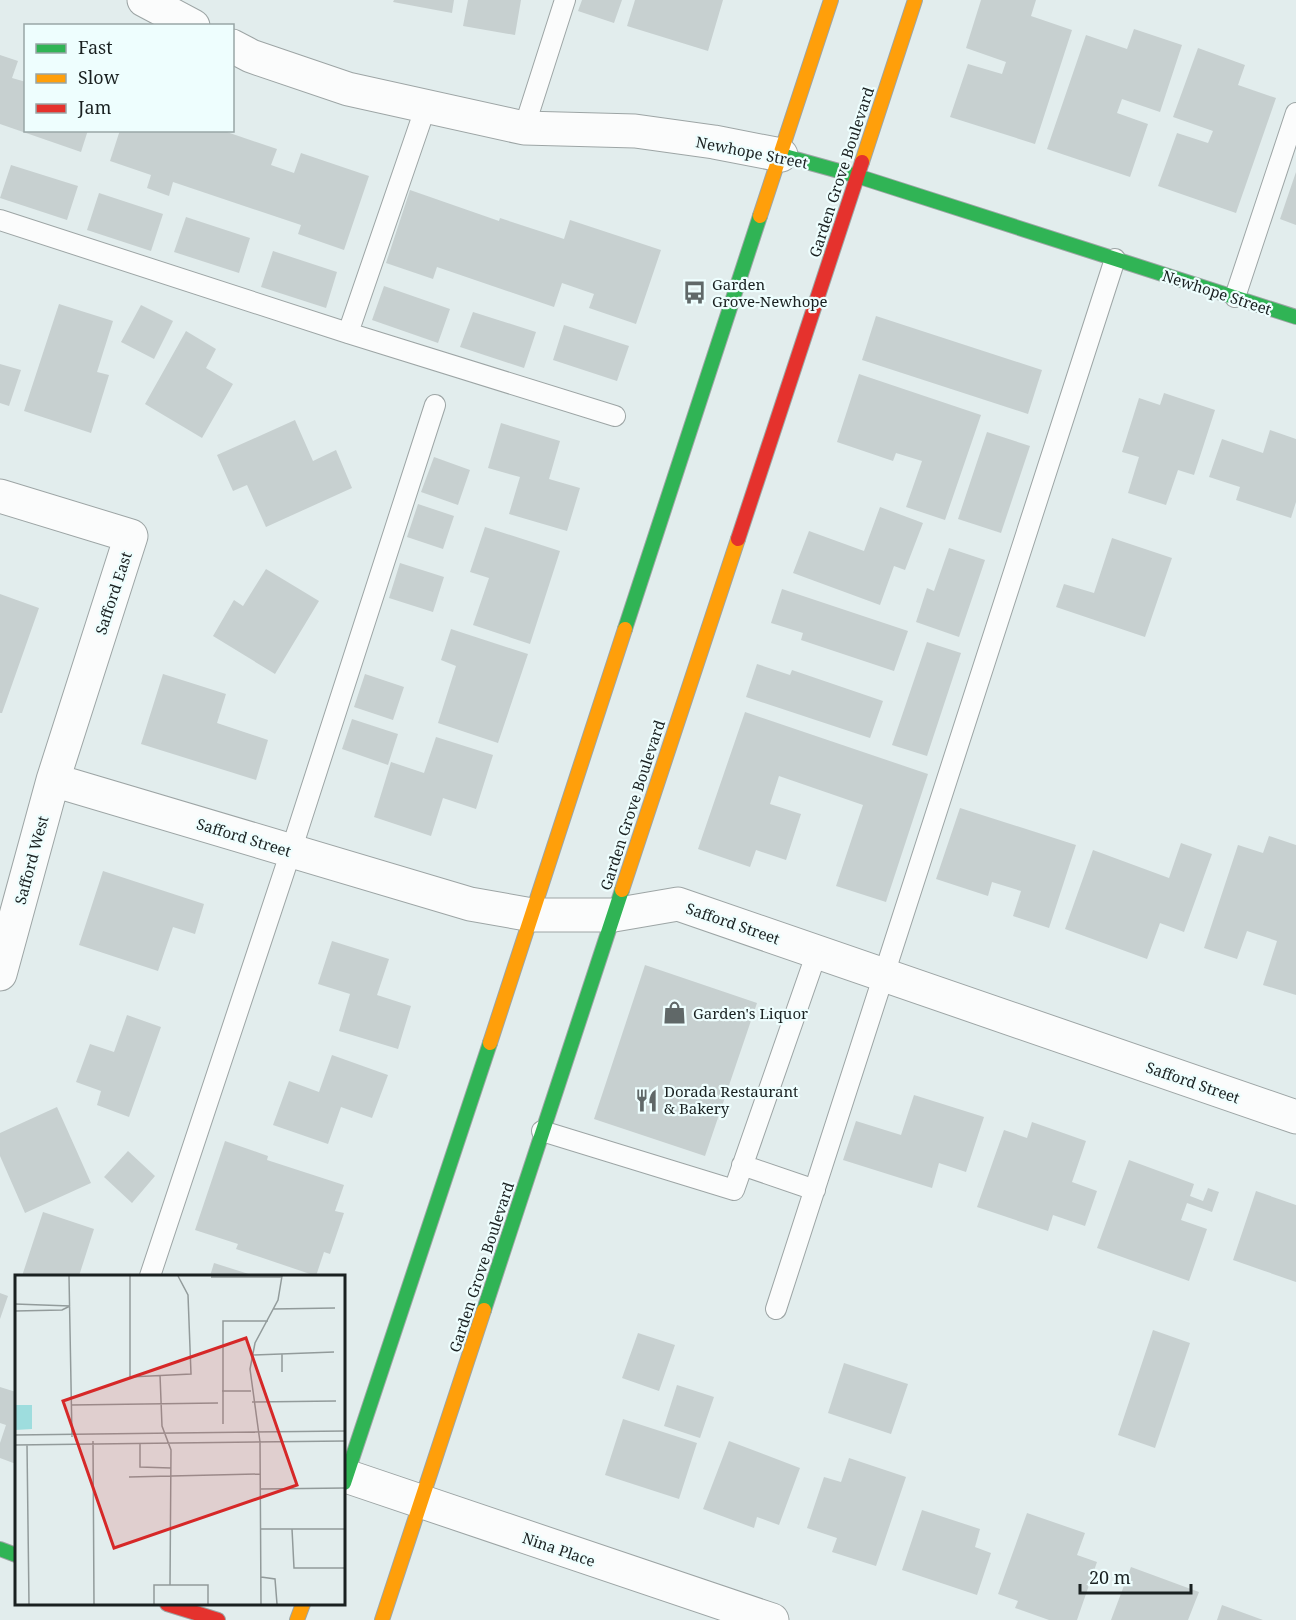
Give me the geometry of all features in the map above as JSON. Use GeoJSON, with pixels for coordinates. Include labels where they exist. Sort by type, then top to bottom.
{"type":"FeatureCollection","features":[{"type":"Feature","properties":{"kind":"main road"},"geometry":{"type":"LineString","coordinates":[[345,1480],[831,0]]}},
{"type":"Feature","properties":{"kind":"main road","name":"Garden Grove Boulevard"},"geometry":{"type":"LineString","coordinates":[[382,1620],[915,0]]}},
{"type":"Feature","properties":{"kind":"main road","name":"Newhope Street"},"geometry":{"type":"LineString","coordinates":[[781,154],[857,176],[1296,317]]}},
{"type":"Feature","properties":{"kind":"main road"},"geometry":{"type":"LineString","coordinates":[[0,1549],[15,1555]]}},
{"type":"Feature","properties":{"kind":"main road"},"geometry":{"type":"LineString","coordinates":[[170,1605],[218,1620]]}},
{"type":"Feature","properties":{"kind":"main road"},"geometry":{"type":"LineString","coordinates":[[297,1620],[303,1605]]}},
{"type":"Feature","properties":{"kind":"street"},"geometry":{"type":"LineString","coordinates":[[145,0],[189,24]]}},
{"type":"Feature","properties":{"kind":"street","name":"Newhope Street"},"geometry":{"type":"LineString","coordinates":[[234,47],[251,56],[348,89],[524,128],[634,131],[781,154]]}},
{"type":"Feature","properties":{"kind":"street","name":"Safford East"},"geometry":{"type":"LineString","coordinates":[[0,496],[131,536],[53,780]]}},
{"type":"Feature","properties":{"kind":"street","name":"Safford Street"},"geometry":{"type":"LineString","coordinates":[[53,780],[470,904],[532,915],[614,915],[678,904],[1296,1117]]}},
{"type":"Feature","properties":{"kind":"street","name":"Safford West"},"geometry":{"type":"LineString","coordinates":[[0,974],[53,780]]}},
{"type":"Feature","properties":{"kind":"street","name":"Nina Place"},"geometry":{"type":"LineString","coordinates":[[345,1480],[422,1503],[772,1620]]}},
{"type":"Feature","properties":{"kind":"lane"},"geometry":{"type":"LineString","coordinates":[[524,128],[565,0]]}},
{"type":"Feature","properties":{"kind":"lane"},"geometry":{"type":"LineString","coordinates":[[348,333],[426,106]]}},
{"type":"Feature","properties":{"kind":"lane"},"geometry":{"type":"LineString","coordinates":[[1235,297],[1296,113]]}},
{"type":"Feature","properties":{"kind":"lane"},"geometry":{"type":"LineString","coordinates":[[0,220],[348,333],[615,416]]}},
{"type":"Feature","properties":{"kind":"lane"},"geometry":{"type":"LineString","coordinates":[[776,1309],[1115,259]]}},
{"type":"Feature","properties":{"kind":"lane"},"geometry":{"type":"LineString","coordinates":[[150,1275],[291,851],[435,405]]}},
{"type":"Feature","properties":{"kind":"lane"},"geometry":{"type":"LineString","coordinates":[[542,1131],[734,1190],[817,952]]}},
{"type":"Feature","properties":{"kind":"lane"},"geometry":{"type":"LineString","coordinates":[[742,1165],[815,1190]]}},
{"type":"Feature","properties":{"kind":"building"},"geometry":{"type":"Polygon","coordinates":[[[394,0],[454,0],[452,13],[393,2],[394,0]]]}},
{"type":"Feature","properties":{"kind":"building"},"geometry":{"type":"Polygon","coordinates":[[[468,0],[521,0],[515,35],[463,26],[468,0]]]}},
{"type":"Feature","properties":{"kind":"building"},"geometry":{"type":"Polygon","coordinates":[[[582,0],[622,0],[614,23],[578,11],[582,0]]]}},
{"type":"Feature","properties":{"kind":"building"},"geometry":{"type":"Polygon","coordinates":[[[635,0],[723,0],[708,51],[627,26],[635,0]]]}},
{"type":"Feature","properties":{"kind":"building"},"geometry":{"type":"Polygon","coordinates":[[[981,0],[1036,0],[1031,16],[1072,30],[1035,144],[950,117],[968,64],[1002,74],[1006,62],[966,48],[981,0]]]}},
{"type":"Feature","properties":{"kind":"building"},"geometry":{"type":"Polygon","coordinates":[[[1134,29],[1182,45],[1160,112],[1122,99],[1117,113],[1148,124],[1130,177],[1047,149],[1086,35],[1127,49],[1134,29]]]}},
{"type":"Feature","properties":{"kind":"building"},"geometry":{"type":"Polygon","coordinates":[[[1198,48],[1245,65],[1238,85],[1276,98],[1236,213],[1158,186],[1177,133],[1208,143],[1213,131],[1173,117],[1198,48]]]}},
{"type":"Feature","properties":{"kind":"building"},"geometry":{"type":"Polygon","coordinates":[[[0,55],[18,61],[12,78],[24,81],[24,132],[87,132],[81,152],[0,124],[0,55]]]}},
{"type":"Feature","properties":{"kind":"building"},"geometry":{"type":"Polygon","coordinates":[[[119,132],[227,132],[277,149],[271,165],[294,173],[301,153],[369,176],[344,250],[298,234],[301,225],[173,182],[169,196],[147,188],[151,175],[110,161],[119,132]]]}},
{"type":"Feature","properties":{"kind":"building"},"geometry":{"type":"Polygon","coordinates":[[[11,165],[78,186],[67,220],[0,198],[11,165]]]}},
{"type":"Feature","properties":{"kind":"building"},"geometry":{"type":"Polygon","coordinates":[[[1296,172],[1296,225],[1280,219],[1296,172]]]}},
{"type":"Feature","properties":{"kind":"building"},"geometry":{"type":"Polygon","coordinates":[[[410,190],[499,221],[500,218],[564,239],[570,220],[661,250],[636,324],[589,308],[594,294],[562,283],[554,307],[437,267],[433,279],[386,263],[410,190]]]}},
{"type":"Feature","properties":{"kind":"building"},"geometry":{"type":"Polygon","coordinates":[[[99,193],[163,214],[151,251],[87,230],[99,193]]]}},
{"type":"Feature","properties":{"kind":"building"},"geometry":{"type":"Polygon","coordinates":[[[186,217],[250,238],[239,273],[174,252],[186,217]]]}},
{"type":"Feature","properties":{"kind":"building"},"geometry":{"type":"Polygon","coordinates":[[[273,251],[337,272],[326,308],[261,287],[273,251]]]}},
{"type":"Feature","properties":{"kind":"building"},"geometry":{"type":"Polygon","coordinates":[[[384,286],[450,309],[438,343],[372,320],[384,286]]]}},
{"type":"Feature","properties":{"kind":"building"},"geometry":{"type":"Polygon","coordinates":[[[59,304],[113,321],[97,372],[109,375],[91,433],[24,411],[59,304]]]}},
{"type":"Feature","properties":{"kind":"building"},"geometry":{"type":"Polygon","coordinates":[[[141,305],[173,321],[154,359],[121,342],[141,305]]]}},
{"type":"Feature","properties":{"kind":"building"},"geometry":{"type":"Polygon","coordinates":[[[473,312],[536,332],[524,368],[460,347],[473,312]]]}},
{"type":"Feature","properties":{"kind":"building"},"geometry":{"type":"Polygon","coordinates":[[[876,316],[1042,370],[1028,414],[862,360],[876,316]]]}},
{"type":"Feature","properties":{"kind":"building"},"geometry":{"type":"Polygon","coordinates":[[[564,325],[629,346],[617,381],[553,360],[564,325]]]}},
{"type":"Feature","properties":{"kind":"building"},"geometry":{"type":"Polygon","coordinates":[[[186,331],[216,349],[206,368],[233,384],[202,438],[145,404],[186,331]]]}},
{"type":"Feature","properties":{"kind":"building"},"geometry":{"type":"Polygon","coordinates":[[[0,364],[21,370],[9,406],[0,403],[0,364]]]}},
{"type":"Feature","properties":{"kind":"building"},"geometry":{"type":"Polygon","coordinates":[[[859,374],[981,415],[945,520],[906,507],[922,461],[896,453],[893,461],[837,442],[859,374]]]}},
{"type":"Feature","properties":{"kind":"building"},"geometry":{"type":"Polygon","coordinates":[[[1164,393],[1215,410],[1194,475],[1178,470],[1166,505],[1128,493],[1139,457],[1122,452],[1139,398],[1160,405],[1164,393]]]}},
{"type":"Feature","properties":{"kind":"building"},"geometry":{"type":"Polygon","coordinates":[[[295,420],[313,461],[336,450],[352,488],[266,527],[247,485],[233,491],[217,455],[295,420]]]}},
{"type":"Feature","properties":{"kind":"building"},"geometry":{"type":"Polygon","coordinates":[[[501,423],[560,441],[549,479],[580,488],[567,531],[509,514],[520,477],[488,468],[501,423]]]}},
{"type":"Feature","properties":{"kind":"building"},"geometry":{"type":"Polygon","coordinates":[[[1270,430],[1296,439],[1296,502],[1291,518],[1236,500],[1240,487],[1209,477],[1222,439],[1263,453],[1270,430]]]}},
{"type":"Feature","properties":{"kind":"building"},"geometry":{"type":"Polygon","coordinates":[[[987,432],[1030,446],[1001,533],[958,519],[987,432]]]}},
{"type":"Feature","properties":{"kind":"building"},"geometry":{"type":"Polygon","coordinates":[[[434,457],[470,470],[458,505],[421,492],[434,457]]]}},
{"type":"Feature","properties":{"kind":"building"},"geometry":{"type":"Polygon","coordinates":[[[418,504],[454,516],[443,549],[407,537],[418,504]]]}},
{"type":"Feature","properties":{"kind":"building"},"geometry":{"type":"Polygon","coordinates":[[[880,507],[923,523],[905,570],[894,566],[880,605],[793,573],[809,531],[864,551],[880,507]]]}},
{"type":"Feature","properties":{"kind":"building"},"geometry":{"type":"Polygon","coordinates":[[[485,527],[560,551],[530,644],[473,625],[489,578],[470,572],[485,527]]]}},
{"type":"Feature","properties":{"kind":"building"},"geometry":{"type":"Polygon","coordinates":[[[1112,538],[1172,558],[1145,637],[1056,607],[1064,584],[1094,593],[1112,538]]]}},
{"type":"Feature","properties":{"kind":"building"},"geometry":{"type":"Polygon","coordinates":[[[949,548],[985,560],[959,637],[916,622],[927,588],[934,591],[949,548]]]}},
{"type":"Feature","properties":{"kind":"building"},"geometry":{"type":"Polygon","coordinates":[[[400,563],[444,577],[433,612],[389,598],[400,563]]]}},
{"type":"Feature","properties":{"kind":"building"},"geometry":{"type":"Polygon","coordinates":[[[266,569],[319,601],[275,674],[213,636],[234,600],[243,606],[266,569]]]}},
{"type":"Feature","properties":{"kind":"building"},"geometry":{"type":"Polygon","coordinates":[[[782,589],[908,631],[894,671],[801,640],[803,633],[771,623],[782,589]]]}},
{"type":"Feature","properties":{"kind":"building"},"geometry":{"type":"Polygon","coordinates":[[[0,594],[39,608],[2,713],[0,713],[0,594]]]}},
{"type":"Feature","properties":{"kind":"building"},"geometry":{"type":"Polygon","coordinates":[[[451,629],[528,654],[498,743],[438,723],[456,666],[441,660],[451,629]]]}},
{"type":"Feature","properties":{"kind":"building"},"geometry":{"type":"Polygon","coordinates":[[[927,642],[961,653],[927,756],[892,745],[927,642]]]}},
{"type":"Feature","properties":{"kind":"building"},"geometry":{"type":"Polygon","coordinates":[[[757,664],[790,675],[792,670],[883,701],[870,738],[746,697],[757,664]]]}},
{"type":"Feature","properties":{"kind":"building"},"geometry":{"type":"Polygon","coordinates":[[[163,674],[226,694],[217,723],[268,740],[256,780],[141,744],[163,674]]]}},
{"type":"Feature","properties":{"kind":"building"},"geometry":{"type":"Polygon","coordinates":[[[365,674],[404,687],[393,720],[354,707],[365,674]]]}},
{"type":"Feature","properties":{"kind":"building"},"geometry":{"type":"Polygon","coordinates":[[[745,712],[928,774],[886,902],[836,886],[863,805],[779,776],[770,804],[801,814],[786,860],[756,850],[750,867],[698,849],[745,712]]]}},
{"type":"Feature","properties":{"kind":"building"},"geometry":{"type":"Polygon","coordinates":[[[352,719],[398,734],[388,765],[342,749],[352,719]]]}},
{"type":"Feature","properties":{"kind":"building"},"geometry":{"type":"Polygon","coordinates":[[[436,737],[493,755],[476,809],[443,798],[431,836],[374,817],[391,762],[424,773],[436,737]]]}},
{"type":"Feature","properties":{"kind":"building"},"geometry":{"type":"Polygon","coordinates":[[[960,808],[1076,845],[1049,928],[1013,916],[1021,891],[992,882],[988,896],[936,879],[960,808]]]}},
{"type":"Feature","properties":{"kind":"building"},"geometry":{"type":"Polygon","coordinates":[[[1269,836],[1296,845],[1296,995],[1263,985],[1277,941],[1247,931],[1237,959],[1204,948],[1238,845],[1263,853],[1269,836]]]}},
{"type":"Feature","properties":{"kind":"building"},"geometry":{"type":"Polygon","coordinates":[[[1181,843],[1212,854],[1184,932],[1160,923],[1147,959],[1065,929],[1093,850],[1169,878],[1181,843]]]}},
{"type":"Feature","properties":{"kind":"building"},"geometry":{"type":"Polygon","coordinates":[[[103,871],[204,904],[195,934],[173,927],[158,971],[79,945],[103,871]]]}},
{"type":"Feature","properties":{"kind":"building"},"geometry":{"type":"Polygon","coordinates":[[[332,941],[389,959],[377,995],[411,1006],[398,1049],[339,1031],[350,994],[318,984],[332,941]]]}},
{"type":"Feature","properties":{"kind":"building"},"geometry":{"type":"Polygon","coordinates":[[[645,965],[757,1003],[705,1156],[594,1119],[645,965]]]}},
{"type":"Feature","properties":{"kind":"building"},"geometry":{"type":"Polygon","coordinates":[[[127,1015],[161,1027],[129,1117],[97,1105],[101,1091],[76,1082],[90,1044],[114,1052],[127,1015]]]}},
{"type":"Feature","properties":{"kind":"building"},"geometry":{"type":"Polygon","coordinates":[[[332,1055],[388,1075],[372,1118],[341,1107],[328,1144],[273,1125],[289,1081],[319,1092],[332,1055]]]}},
{"type":"Feature","properties":{"kind":"building"},"geometry":{"type":"Polygon","coordinates":[[[914,1095],[984,1117],[966,1172],[939,1163],[932,1188],[843,1160],[856,1121],[901,1135],[914,1095]]]}},
{"type":"Feature","properties":{"kind":"building"},"geometry":{"type":"Polygon","coordinates":[[[57,1107],[91,1183],[25,1213],[0,1156],[0,1133],[57,1107]]]}},
{"type":"Feature","properties":{"kind":"building"},"geometry":{"type":"Polygon","coordinates":[[[1032,1122],[1086,1141],[1072,1182],[1097,1191],[1085,1226],[1053,1215],[1048,1231],[977,1207],[1004,1130],[1027,1138],[1032,1122]]]}},
{"type":"Feature","properties":{"kind":"building"},"geometry":{"type":"Polygon","coordinates":[[[225,1141],[268,1156],[267,1160],[344,1185],[335,1211],[344,1213],[330,1254],[324,1252],[316,1275],[236,1249],[238,1244],[195,1230],[225,1141]]]}},
{"type":"Feature","properties":{"kind":"building"},"geometry":{"type":"Polygon","coordinates":[[[128,1151],[155,1176],[132,1203],[104,1177],[128,1151]]]}},
{"type":"Feature","properties":{"kind":"building"},"geometry":{"type":"Polygon","coordinates":[[[1129,1160],[1194,1184],[1190,1196],[1203,1201],[1208,1188],[1219,1192],[1212,1212],[1187,1203],[1181,1220],[1207,1229],[1189,1281],[1097,1248],[1129,1160]]]}},
{"type":"Feature","properties":{"kind":"building"},"geometry":{"type":"Polygon","coordinates":[[[1256,1191],[1296,1205],[1296,1282],[1233,1260],[1256,1191]]]}},
{"type":"Feature","properties":{"kind":"building"},"geometry":{"type":"Polygon","coordinates":[[[43,1212],[94,1229],[79,1275],[22,1275],[43,1212]]]}},
{"type":"Feature","properties":{"kind":"building"},"geometry":{"type":"Polygon","coordinates":[[[214,1263],[252,1275],[210,1275],[214,1263]]]}},
{"type":"Feature","properties":{"kind":"building"},"geometry":{"type":"Polygon","coordinates":[[[0,1293],[8,1296],[0,1319],[0,1293]]]}},
{"type":"Feature","properties":{"kind":"building"},"geometry":{"type":"Polygon","coordinates":[[[1153,1330],[1190,1343],[1155,1448],[1118,1435],[1153,1330]]]}},
{"type":"Feature","properties":{"kind":"building"},"geometry":{"type":"Polygon","coordinates":[[[638,1333],[675,1345],[659,1391],[622,1378],[638,1333]]]}},
{"type":"Feature","properties":{"kind":"building"},"geometry":{"type":"Polygon","coordinates":[[[844,1363],[908,1384],[891,1434],[828,1413],[844,1363]]]}},
{"type":"Feature","properties":{"kind":"building"},"geometry":{"type":"Polygon","coordinates":[[[677,1385],[714,1397],[700,1438],[664,1426],[677,1385]]]}},
{"type":"Feature","properties":{"kind":"building"},"geometry":{"type":"Polygon","coordinates":[[[0,1387],[15,1392],[15,1464],[0,1458],[0,1443],[6,1425],[0,1423],[0,1387]]]}},
{"type":"Feature","properties":{"kind":"building"},"geometry":{"type":"Polygon","coordinates":[[[623,1419],[697,1443],[679,1499],[605,1475],[623,1419]]]}},
{"type":"Feature","properties":{"kind":"building"},"geometry":{"type":"Polygon","coordinates":[[[729,1441],[800,1468],[779,1525],[757,1517],[754,1528],[703,1509],[729,1441]]]}},
{"type":"Feature","properties":{"kind":"building"},"geometry":{"type":"Polygon","coordinates":[[[849,1458],[906,1477],[876,1566],[832,1552],[837,1538],[807,1528],[824,1477],[841,1482],[849,1458]]]}},
{"type":"Feature","properties":{"kind":"building"},"geometry":{"type":"Polygon","coordinates":[[[922,1510],[980,1529],[975,1547],[991,1553],[977,1595],[902,1570],[922,1510]]]}},
{"type":"Feature","properties":{"kind":"building"},"geometry":{"type":"Polygon","coordinates":[[[1027,1513],[1085,1533],[1077,1555],[1097,1562],[1077,1620],[1049,1620],[1015,1608],[1018,1601],[998,1594],[1027,1513]]]}},
{"type":"Feature","properties":{"kind":"building"},"geometry":{"type":"Polygon","coordinates":[[[1131,1567],[1199,1592],[1188,1620],[1111,1620],[1131,1567]]]}},
{"type":"Feature","properties":{"kind":"building"},"geometry":{"type":"Polygon","coordinates":[[[1222,1605],[1263,1620],[1217,1620],[1222,1605]]]}},
{"type":"Feature","properties":{"kind":"traffic: fast"},"geometry":{"type":"LineString","coordinates":[[781,155],[857,176],[1296,317]]}},
{"type":"Feature","properties":{"kind":"traffic: fast"},"geometry":{"type":"LineString","coordinates":[[625,629],[760,216]]}},
{"type":"Feature","properties":{"kind":"traffic: fast"},"geometry":{"type":"LineString","coordinates":[[484,1310],[622,890]]}},
{"type":"Feature","properties":{"kind":"traffic: fast"},"geometry":{"type":"LineString","coordinates":[[345,1480],[490,1043]]}},
{"type":"Feature","properties":{"kind":"traffic: fast"},"geometry":{"type":"LineString","coordinates":[[0,1549],[15,1555]]}},
{"type":"Feature","properties":{"kind":"traffic: slow"},"geometry":{"type":"LineString","coordinates":[[760,216],[831,0]]}},
{"type":"Feature","properties":{"kind":"traffic: slow"},"geometry":{"type":"LineString","coordinates":[[862,162],[915,0]]}},
{"type":"Feature","properties":{"kind":"traffic: slow"},"geometry":{"type":"LineString","coordinates":[[622,890],[738,539]]}},
{"type":"Feature","properties":{"kind":"traffic: slow"},"geometry":{"type":"LineString","coordinates":[[490,1043],[625,629]]}},
{"type":"Feature","properties":{"kind":"traffic: slow"},"geometry":{"type":"LineString","coordinates":[[382,1620],[484,1310]]}},
{"type":"Feature","properties":{"kind":"traffic: slow"},"geometry":{"type":"LineString","coordinates":[[297,1620],[303,1605]]}},
{"type":"Feature","properties":{"kind":"traffic: jam"},"geometry":{"type":"LineString","coordinates":[[738,539],[862,162]]}},
{"type":"Feature","properties":{"kind":"traffic: jam"},"geometry":{"type":"LineString","coordinates":[[170,1605],[218,1620]]}},
{"type":"Feature","properties":{"kind":"place","name":"Garden Grove-Newhope"},"geometry":{"type":"Point","coordinates":[694,293]}},
{"type":"Feature","properties":{"kind":"place","name":"Garden's Liquor"},"geometry":{"type":"Point","coordinates":[675,1013]}},
{"type":"Feature","properties":{"kind":"place","name":"Dorada Restaurant & Bakery"},"geometry":{"type":"Point","coordinates":[646,1100]}}]}
